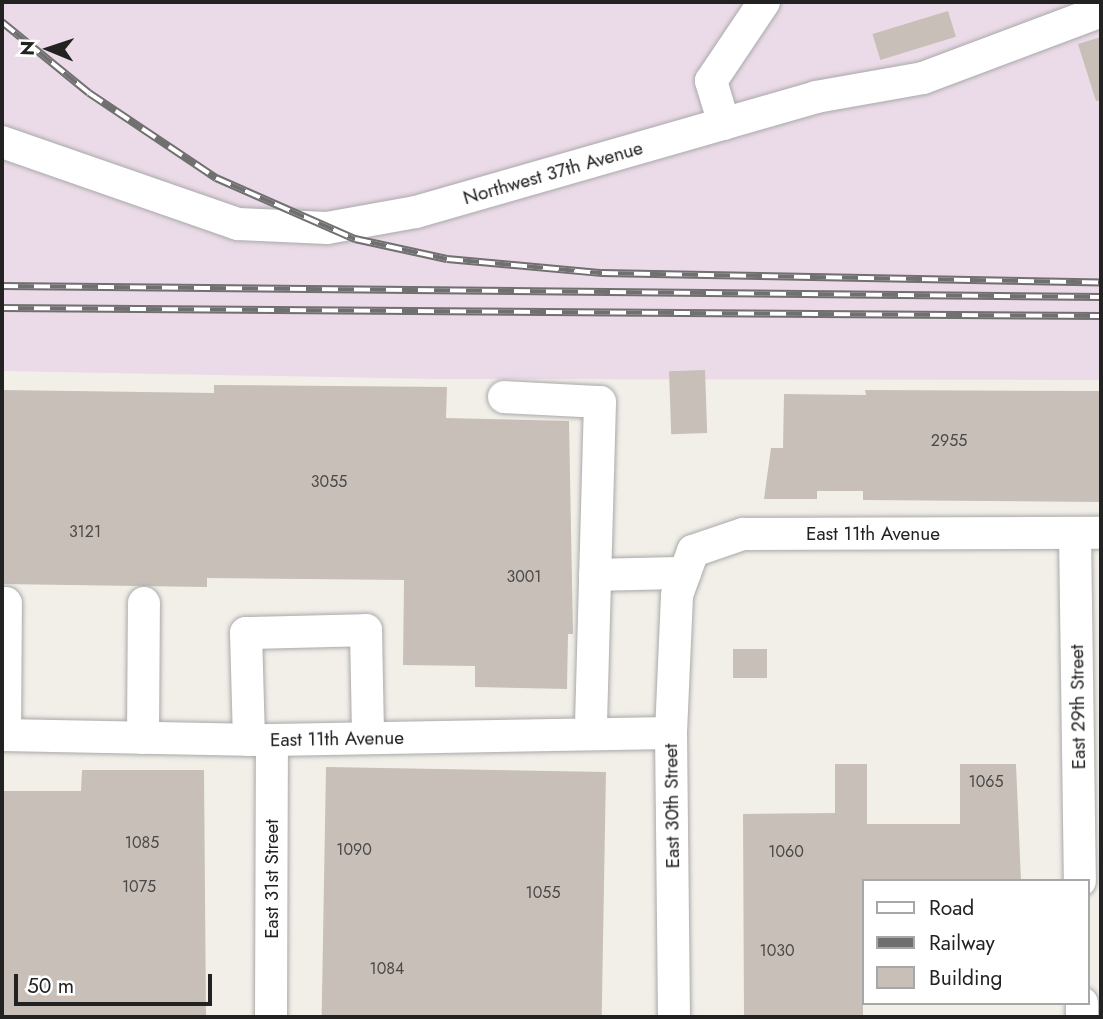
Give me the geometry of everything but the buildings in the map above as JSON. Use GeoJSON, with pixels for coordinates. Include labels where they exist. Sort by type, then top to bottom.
{"type":"FeatureCollection","features":[{"type":"Feature","properties":{"kind":"street"},"geometry":{"type":"LineString","coordinates":[[723,124],[711,81],[764,2]]}},
{"type":"Feature","properties":{"kind":"street","name":"Northwest 37th Avenue"},"geometry":{"type":"LineString","coordinates":[[2,142],[226,220],[310,229],[416,212],[816,97],[923,79],[1101,11]]}},
{"type":"Feature","properties":{"kind":"street"},"geometry":{"type":"LineString","coordinates":[[504,397],[600,402],[591,734]]}},
{"type":"Feature","properties":{"kind":"street","name":"East 11th Avenue"},"geometry":{"type":"LineString","coordinates":[[681,584],[693,551],[744,534],[1088,533]]}},
{"type":"Feature","properties":{"kind":"street","name":"East 29th Street"},"geometry":{"type":"LineString","coordinates":[[1080,879],[1088,533]]}},
{"type":"Feature","properties":{"kind":"street"},"geometry":{"type":"LineString","coordinates":[[595,575],[681,584]]}},
{"type":"Feature","properties":{"kind":"street","name":"East 30th Street"},"geometry":{"type":"LineString","coordinates":[[674,1017],[671,733],[681,584]]}},
{"type":"Feature","properties":{"kind":"street"},"geometry":{"type":"LineString","coordinates":[[4,735],[6,603]]}},
{"type":"Feature","properties":{"kind":"street"},"geometry":{"type":"LineString","coordinates":[[143,737],[144,603]]}},
{"type":"Feature","properties":{"kind":"street","name":"East 31st Street"},"geometry":{"type":"LineString","coordinates":[[271,1017],[261,740],[246,633],[366,630],[368,738]]}},
{"type":"Feature","properties":{"kind":"street","name":"East 11th Avenue"},"geometry":{"type":"LineString","coordinates":[[4,735],[261,740],[671,733]]}},
{"type":"Feature","properties":{"kind":"shaded area"},"geometry":{"type":"Polygon","coordinates":[[[2,2],[1101,2],[1101,380],[438,379],[2,371],[2,2]]]}},
{"type":"Feature","properties":{"kind":"railway"},"geometry":{"type":"LineString","coordinates":[[2,22],[89,93],[216,178],[355,239],[447,259],[602,273],[1101,283]]}},
{"type":"Feature","properties":{"kind":"railway"},"geometry":{"type":"LineString","coordinates":[[2,286],[1101,297]]}},
{"type":"Feature","properties":{"kind":"railway"},"geometry":{"type":"LineString","coordinates":[[2,308],[1101,316]]}}]}
